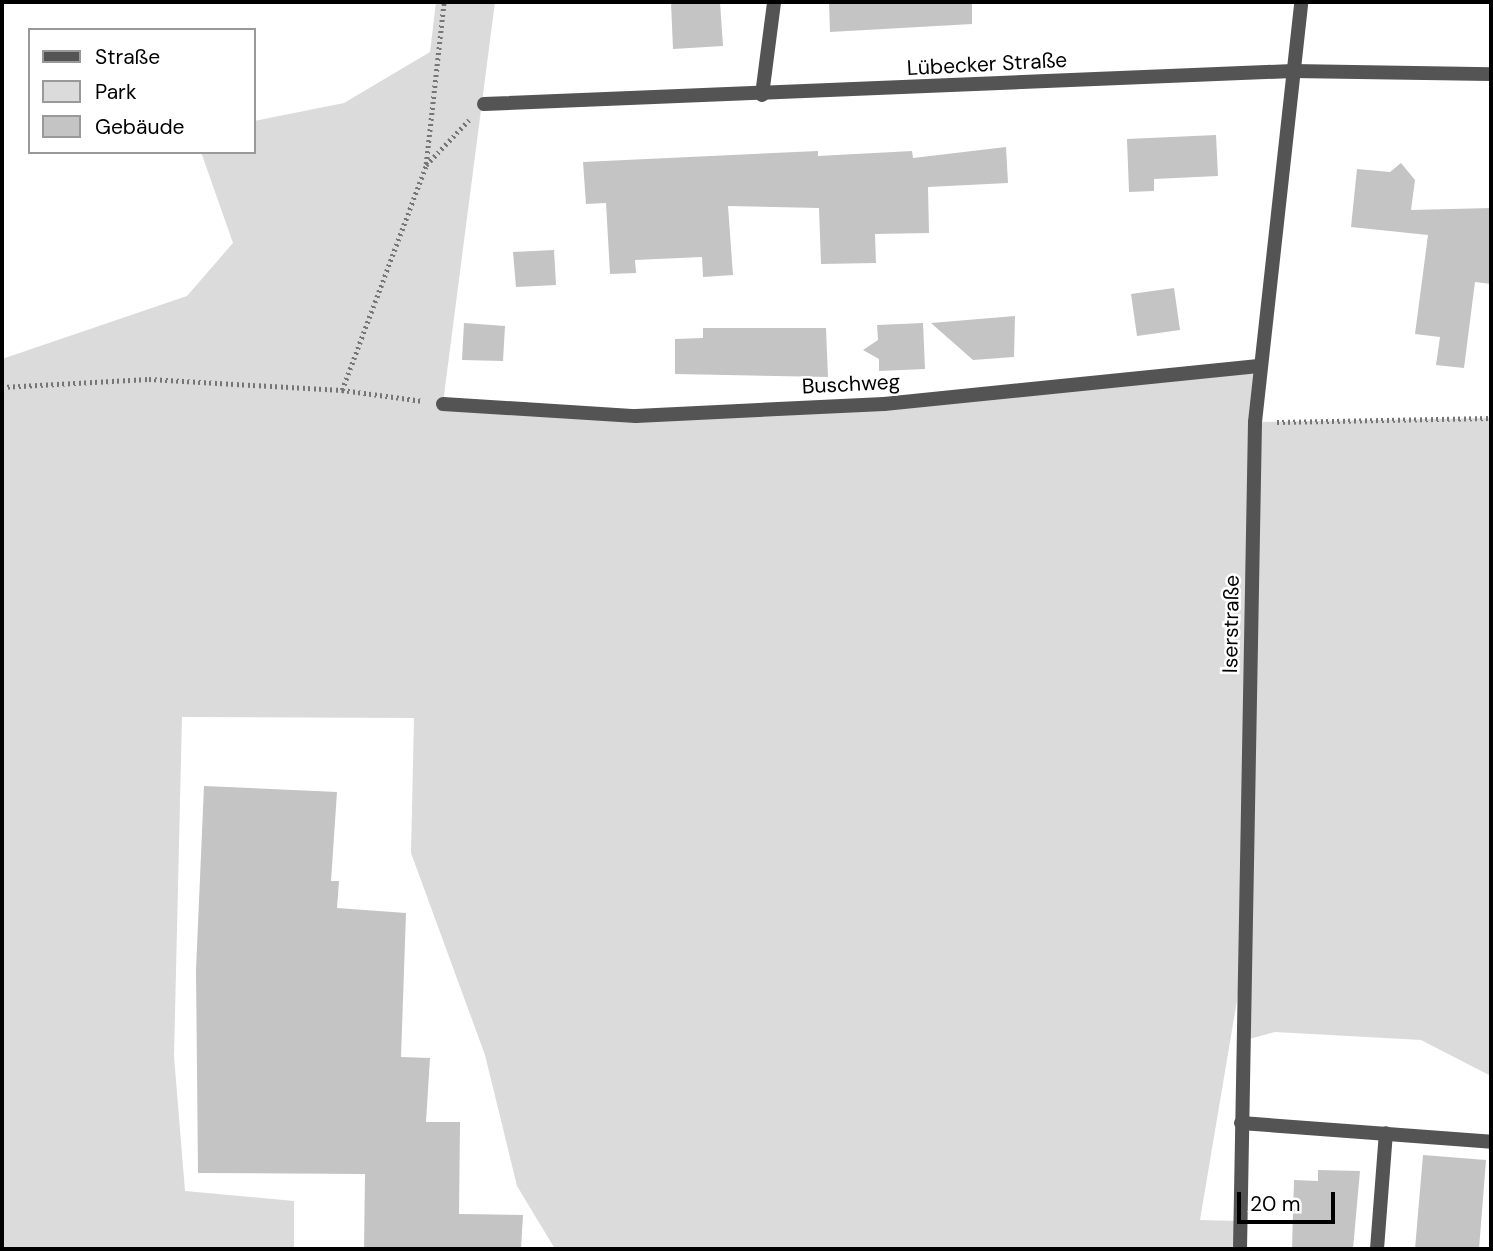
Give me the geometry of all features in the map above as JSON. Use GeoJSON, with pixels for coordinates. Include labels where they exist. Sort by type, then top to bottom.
{"type":"FeatureCollection","features":[{"type":"Feature","properties":{"kind":"street"},"geometry":{"type":"LineString","coordinates":[[762,96],[774,2]]}},
{"type":"Feature","properties":{"kind":"street","name":"Iserstraße"},"geometry":{"type":"LineString","coordinates":[[1240,1249],[1255,422],[1301,2]]}},
{"type":"Feature","properties":{"kind":"street","name":"Lübecker Straße"},"geometry":{"type":"LineString","coordinates":[[484,104],[762,96],[1292,71],[1491,74]]}},
{"type":"Feature","properties":{"kind":"street","name":"Buschweg"},"geometry":{"type":"LineString","coordinates":[[443,404],[636,416],[884,404],[1261,366]]}},
{"type":"Feature","properties":{"kind":"street"},"geometry":{"type":"LineString","coordinates":[[1241,1123],[1491,1142]]}},
{"type":"Feature","properties":{"kind":"street"},"geometry":{"type":"LineString","coordinates":[[1377,1249],[1386,1133]]}},
{"type":"Feature","properties":{"kind":"path"},"geometry":{"type":"LineString","coordinates":[[342,390],[426,165],[444,2]]}},
{"type":"Feature","properties":{"kind":"path"},"geometry":{"type":"LineString","coordinates":[[426,165],[484,104]]}},
{"type":"Feature","properties":{"kind":"path"},"geometry":{"type":"LineString","coordinates":[[2,387],[149,379],[342,390],[443,404]]}},
{"type":"Feature","properties":{"kind":"path"},"geometry":{"type":"LineString","coordinates":[[1255,422],[1491,418]]}},
{"type":"Feature","properties":{"kind":"green space"},"geometry":{"type":"Polygon","coordinates":[[[436,2],[495,2],[443,403],[636,416],[884,404],[1261,366],[1255,422],[1491,418],[1491,1076],[1421,1040],[1275,1032],[1242,1041],[1248,935],[1200,1220],[1240,1221],[1240,1249],[555,1249],[517,1186],[485,1055],[411,853],[414,718],[182,717],[174,1056],[185,1191],[294,1201],[294,1249],[2,1249],[2,359],[187,296],[233,243],[202,154],[256,154],[256,121],[344,103],[430,52],[436,2]]]}},
{"type":"Feature","properties":{"kind":"building"},"geometry":{"type":"Polygon","coordinates":[[[671,2],[720,2],[723,46],[673,49],[671,2]]]}},
{"type":"Feature","properties":{"kind":"building"},"geometry":{"type":"Polygon","coordinates":[[[829,2],[972,2],[972,24],[830,32],[829,2]]]}},
{"type":"Feature","properties":{"kind":"building"},"geometry":{"type":"Polygon","coordinates":[[[1216,135],[1218,176],[1154,179],[1154,191],[1129,192],[1127,139],[1216,135]]]}},
{"type":"Feature","properties":{"kind":"building"},"geometry":{"type":"Polygon","coordinates":[[[1006,147],[1008,183],[928,187],[929,233],[875,234],[876,263],[821,264],[819,208],[728,206],[733,275],[703,277],[702,257],[635,260],[636,273],[610,274],[606,203],[586,204],[583,162],[818,151],[818,156],[912,151],[913,158],[1006,147]]]}},
{"type":"Feature","properties":{"kind":"building"},"geometry":{"type":"Polygon","coordinates":[[[1401,163],[1415,180],[1411,210],[1491,208],[1491,284],[1475,282],[1464,368],[1436,365],[1440,337],[1415,334],[1428,235],[1351,227],[1357,169],[1390,172],[1401,163]]]}},
{"type":"Feature","properties":{"kind":"building"},"geometry":{"type":"Polygon","coordinates":[[[554,250],[556,285],[516,287],[513,252],[554,250]]]}},
{"type":"Feature","properties":{"kind":"building"},"geometry":{"type":"Polygon","coordinates":[[[1174,288],[1180,330],[1137,336],[1131,294],[1174,288]]]}},
{"type":"Feature","properties":{"kind":"building"},"geometry":{"type":"Polygon","coordinates":[[[1015,316],[1014,357],[973,360],[931,323],[1015,316]]]}},
{"type":"Feature","properties":{"kind":"building"},"geometry":{"type":"Polygon","coordinates":[[[464,323],[505,326],[503,361],[462,360],[464,323]]]}},
{"type":"Feature","properties":{"kind":"building"},"geometry":{"type":"Polygon","coordinates":[[[923,323],[925,369],[879,371],[879,359],[863,350],[878,340],[877,325],[923,323]]]}},
{"type":"Feature","properties":{"kind":"building"},"geometry":{"type":"Polygon","coordinates":[[[703,328],[826,328],[828,377],[675,374],[675,339],[703,338],[703,328]]]}},
{"type":"Feature","properties":{"kind":"building"},"geometry":{"type":"Polygon","coordinates":[[[204,786],[337,792],[331,881],[339,881],[337,908],[406,913],[401,1057],[430,1058],[426,1122],[460,1122],[459,1214],[523,1215],[521,1249],[364,1249],[365,1174],[198,1173],[196,970],[204,786]]]}},
{"type":"Feature","properties":{"kind":"building"},"geometry":{"type":"Polygon","coordinates":[[[1423,1155],[1486,1160],[1479,1249],[1415,1249],[1423,1155]]]}},
{"type":"Feature","properties":{"kind":"building"},"geometry":{"type":"Polygon","coordinates":[[[1318,1170],[1360,1171],[1353,1249],[1292,1249],[1294,1180],[1318,1181],[1318,1170]]]}}]}
